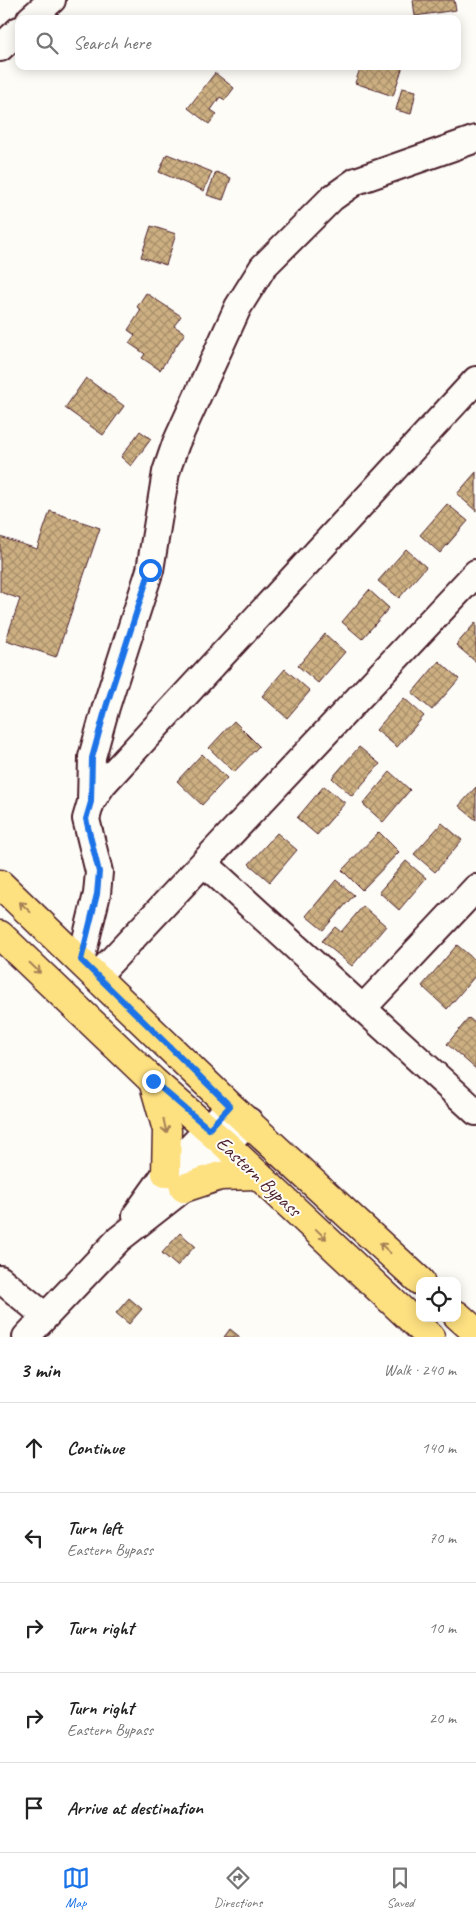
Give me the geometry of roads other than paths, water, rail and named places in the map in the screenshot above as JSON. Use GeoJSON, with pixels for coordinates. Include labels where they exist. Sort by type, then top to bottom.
{"type":"FeatureCollection","features":[{"type":"Feature","properties":{"kind":"main road","name":"Eastern Bypass"},"geometry":{"type":"LineString","coordinates":[[0,884],[239,1114],[416,1277]]}},
{"type":"Feature","properties":{"kind":"main road","name":"Eastern Bypass"},"geometry":{"type":"LineString","coordinates":[[0,935],[153,1081],[218,1137],[430,1337]]}},
{"type":"Feature","properties":{"kind":"main road"},"geometry":{"type":"LineString","coordinates":[[153,1081],[167,1130],[175,1180],[220,1176],[259,1176]]}},
{"type":"Feature","properties":{"kind":"main road"},"geometry":{"type":"LineString","coordinates":[[461,1319],[476,1332]]}},
{"type":"Feature","properties":{"kind":"street"},"geometry":{"type":"LineString","coordinates":[[35,15],[52,0]]}},
{"type":"Feature","properties":{"kind":"street"},"geometry":{"type":"LineString","coordinates":[[0,48],[15,34]]}},
{"type":"Feature","properties":{"kind":"street"},"geometry":{"type":"LineString","coordinates":[[89,968],[99,872],[86,819],[91,802],[92,758],[106,707],[150,570],[166,472],[176,443],[238,307],[263,267],[332,198],[356,181],[476,139]]}},
{"type":"Feature","properties":{"kind":"street"},"geometry":{"type":"LineString","coordinates":[[91,802],[103,784],[476,380]]}},
{"type":"Feature","properties":{"kind":"street"},"geometry":{"type":"LineString","coordinates":[[89,968],[204,862],[476,573]]}},
{"type":"Feature","properties":{"kind":"street"},"geometry":{"type":"LineString","coordinates":[[204,862],[476,1112]]}},
{"type":"Feature","properties":{"kind":"street"},"geometry":{"type":"LineString","coordinates":[[363,1008],[475,890]]}},
{"type":"Feature","properties":{"kind":"street"},"geometry":{"type":"LineString","coordinates":[[26,1337],[239,1114]]}},
{"type":"Feature","properties":{"kind":"street"},"geometry":{"type":"LineString","coordinates":[[0,1279],[45,1316]]}}]}
